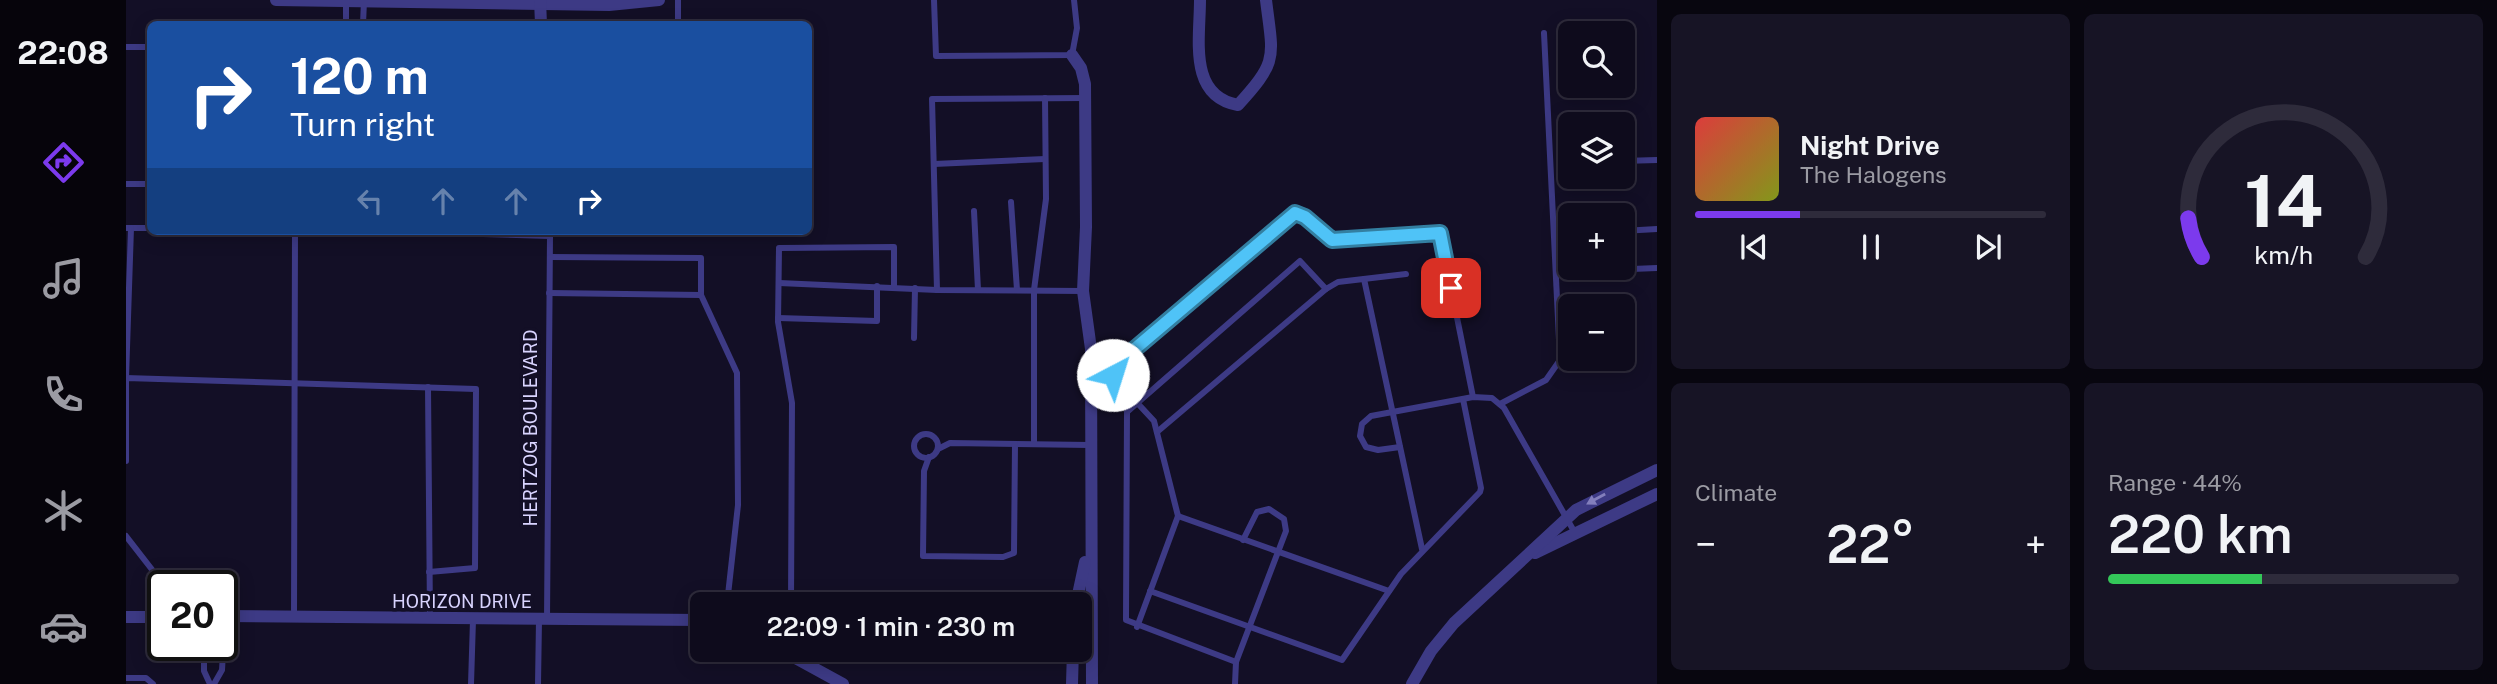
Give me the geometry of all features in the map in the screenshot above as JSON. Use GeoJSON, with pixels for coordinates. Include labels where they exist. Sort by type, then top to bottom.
{"type":"FeatureCollection","features":[{"type":"Feature","properties":{"kind":"street"},"geometry":{"type":"LineString","coordinates":[[276,0],[609,5],[659,0]]}},
{"type":"Feature","properties":{"kind":"street"},"geometry":{"type":"LineString","coordinates":[[1200,0],[1201,75],[1207,90],[1224,103],[1238,105],[1266,75],[1272,52],[1266,0]]}},
{"type":"Feature","properties":{"kind":"street"},"geometry":{"type":"LineString","coordinates":[[540,2],[541,21]]}},
{"type":"Feature","properties":{"kind":"street"},"geometry":{"type":"LineString","coordinates":[[1072,55],[1084,76],[1085,98],[1086,227],[1083,290],[1091,349],[1092,684]]}},
{"type":"Feature","properties":{"kind":"street"},"geometry":{"type":"LineString","coordinates":[[1412,684],[1431,651],[1454,623],[1567,518],[1615,489],[1657,470]]}},
{"type":"Feature","properties":{"kind":"street"},"geometry":{"type":"LineString","coordinates":[[1519,562],[1657,494]]}},
{"type":"Feature","properties":{"kind":"street"},"geometry":{"type":"LineString","coordinates":[[1079,592],[1090,541]]}},
{"type":"Feature","properties":{"kind":"street"},"geometry":{"type":"LineString","coordinates":[[126,617],[147,617]]}},
{"type":"Feature","properties":{"kind":"street","name":"HORIZON DRIVE"},"geometry":{"type":"LineString","coordinates":[[238,617],[690,620]]}},
{"type":"Feature","properties":{"kind":"street"},"geometry":{"type":"LineString","coordinates":[[801,662],[837,683]]}},
{"type":"Feature","properties":{"kind":"street"},"geometry":{"type":"LineString","coordinates":[[1072,684],[1073,662]]}},
{"type":"Feature","properties":{"kind":"lane"},"geometry":{"type":"LineString","coordinates":[[678,0],[678,21]]}},
{"type":"Feature","properties":{"kind":"lane"},"geometry":{"type":"LineString","coordinates":[[934,0],[936,55],[1072,55],[1077,28],[1074,0]]}},
{"type":"Feature","properties":{"kind":"lane"},"geometry":{"type":"LineString","coordinates":[[346,1],[346,21]]}},
{"type":"Feature","properties":{"kind":"lane"},"geometry":{"type":"LineString","coordinates":[[363,21],[364,1]]}},
{"type":"Feature","properties":{"kind":"lane"},"geometry":{"type":"LineString","coordinates":[[1500,404],[1546,380],[1558,367],[1561,346],[1544,33]]}},
{"type":"Feature","properties":{"kind":"lane"},"geometry":{"type":"LineString","coordinates":[[126,47],[147,47]]}},
{"type":"Feature","properties":{"kind":"lane"},"geometry":{"type":"LineString","coordinates":[[1034,444],[1034,290],[1046,199],[1045,98]]}},
{"type":"Feature","properties":{"kind":"lane"},"geometry":{"type":"LineString","coordinates":[[937,290],[932,99],[1085,98]]}},
{"type":"Feature","properties":{"kind":"lane"},"geometry":{"type":"LineString","coordinates":[[934,164],[1045,159]]}},
{"type":"Feature","properties":{"kind":"lane"},"geometry":{"type":"LineString","coordinates":[[1635,161],[1657,160]]}},
{"type":"Feature","properties":{"kind":"lane"},"geometry":{"type":"LineString","coordinates":[[126,184],[147,184]]}},
{"type":"Feature","properties":{"kind":"lane"},"geometry":{"type":"LineString","coordinates":[[1011,202],[1017,290]]}},
{"type":"Feature","properties":{"kind":"lane"},"geometry":{"type":"LineString","coordinates":[[974,211],[978,290]]}},
{"type":"Feature","properties":{"kind":"lane"},"geometry":{"type":"LineString","coordinates":[[1137,626],[1178,516],[1154,421],[1113,375],[1117,364],[1295,213],[1305,217],[1332,240],[1440,233],[1472,397]]}},
{"type":"Feature","properties":{"kind":"lane"},"geometry":{"type":"LineString","coordinates":[[126,461],[128,228],[147,228]]}},
{"type":"Feature","properties":{"kind":"lane"},"geometry":{"type":"LineString","coordinates":[[1635,230],[1657,229]]}},
{"type":"Feature","properties":{"kind":"lane"},"geometry":{"type":"LineString","coordinates":[[295,235],[295,618]]}},
{"type":"Feature","properties":{"kind":"lane","name":"HERTZOG BOULEVARD"},"geometry":{"type":"LineString","coordinates":[[515,235],[550,236],[543,620],[538,684]]}},
{"type":"Feature","properties":{"kind":"lane"},"geometry":{"type":"LineString","coordinates":[[791,592],[792,404],[778,318],[779,248],[894,247],[894,286]]}},
{"type":"Feature","properties":{"kind":"lane"},"geometry":{"type":"LineString","coordinates":[[550,257],[701,258],[701,295],[737,373],[738,505],[728,592]]}},
{"type":"Feature","properties":{"kind":"lane"},"geometry":{"type":"LineString","coordinates":[[1236,662],[1126,620],[1127,412],[1300,261],[1326,289]]}},
{"type":"Feature","properties":{"kind":"lane"},"geometry":{"type":"LineString","coordinates":[[1557,272],[1657,268]]}},
{"type":"Feature","properties":{"kind":"lane"},"geometry":{"type":"LineString","coordinates":[[1157,432],[1326,289],[1338,282],[1406,274]]}},
{"type":"Feature","properties":{"kind":"lane"},"geometry":{"type":"LineString","coordinates":[[1364,279],[1422,549]]}},
{"type":"Feature","properties":{"kind":"lane"},"geometry":{"type":"LineString","coordinates":[[779,283],[937,290],[1083,290]]}},
{"type":"Feature","properties":{"kind":"lane"},"geometry":{"type":"LineString","coordinates":[[778,318],[877,321],[877,286]]}},
{"type":"Feature","properties":{"kind":"lane"},"geometry":{"type":"LineString","coordinates":[[914,338],[915,288]]}},
{"type":"Feature","properties":{"kind":"lane"},"geometry":{"type":"LineString","coordinates":[[550,292],[701,295]]}},
{"type":"Feature","properties":{"kind":"lane"},"geometry":{"type":"LineString","coordinates":[[127,378],[476,388],[475,568],[429,572]]}},
{"type":"Feature","properties":{"kind":"lane"},"geometry":{"type":"LineString","coordinates":[[428,387],[430,620]]}},
{"type":"Feature","properties":{"kind":"lane"},"geometry":{"type":"LineString","coordinates":[[1400,447],[1372,450],[1360,436],[1366,419],[1472,397],[1492,398],[1500,404],[1576,533]]}},
{"type":"Feature","properties":{"kind":"lane"},"geometry":{"type":"LineString","coordinates":[[1150,591],[1342,660],[1389,591],[1422,549],[1477,497],[1481,488],[1464,399]]}},
{"type":"Feature","properties":{"kind":"lane"},"geometry":{"type":"LineString","coordinates":[[929,457],[916,452],[915,443],[919,436],[932,435],[938,441],[938,449]]}},
{"type":"Feature","properties":{"kind":"lane"},"geometry":{"type":"LineString","coordinates":[[1015,444],[1014,553],[1003,557],[923,556],[924,471],[929,457],[938,449],[950,443],[1090,445]]}},
{"type":"Feature","properties":{"kind":"lane"},"geometry":{"type":"LineString","coordinates":[[1235,684],[1236,662],[1286,525],[1274,510],[1256,512],[1243,540]]}},
{"type":"Feature","properties":{"kind":"lane"},"geometry":{"type":"LineString","coordinates":[[1178,516],[1389,591]]}},
{"type":"Feature","properties":{"kind":"lane"},"geometry":{"type":"LineString","coordinates":[[126,536],[152,570]]}},
{"type":"Feature","properties":{"kind":"lane"},"geometry":{"type":"LineString","coordinates":[[471,684],[473,620]]}},
{"type":"Feature","properties":{"kind":"lane"},"geometry":{"type":"LineString","coordinates":[[204,661],[204,671],[212,684],[222,670],[222,661]]}},
{"type":"Feature","properties":{"kind":"lane"},"geometry":{"type":"LineString","coordinates":[[126,678],[146,678],[153,684]]}},
{"type":"Feature","properties":{"kind":"route"},"geometry":{"type":"LineString","coordinates":[[1113,375],[1117,364],[1295,213],[1305,217],[1315,229],[1332,240],[1440,233],[1451,288]]}}]}
